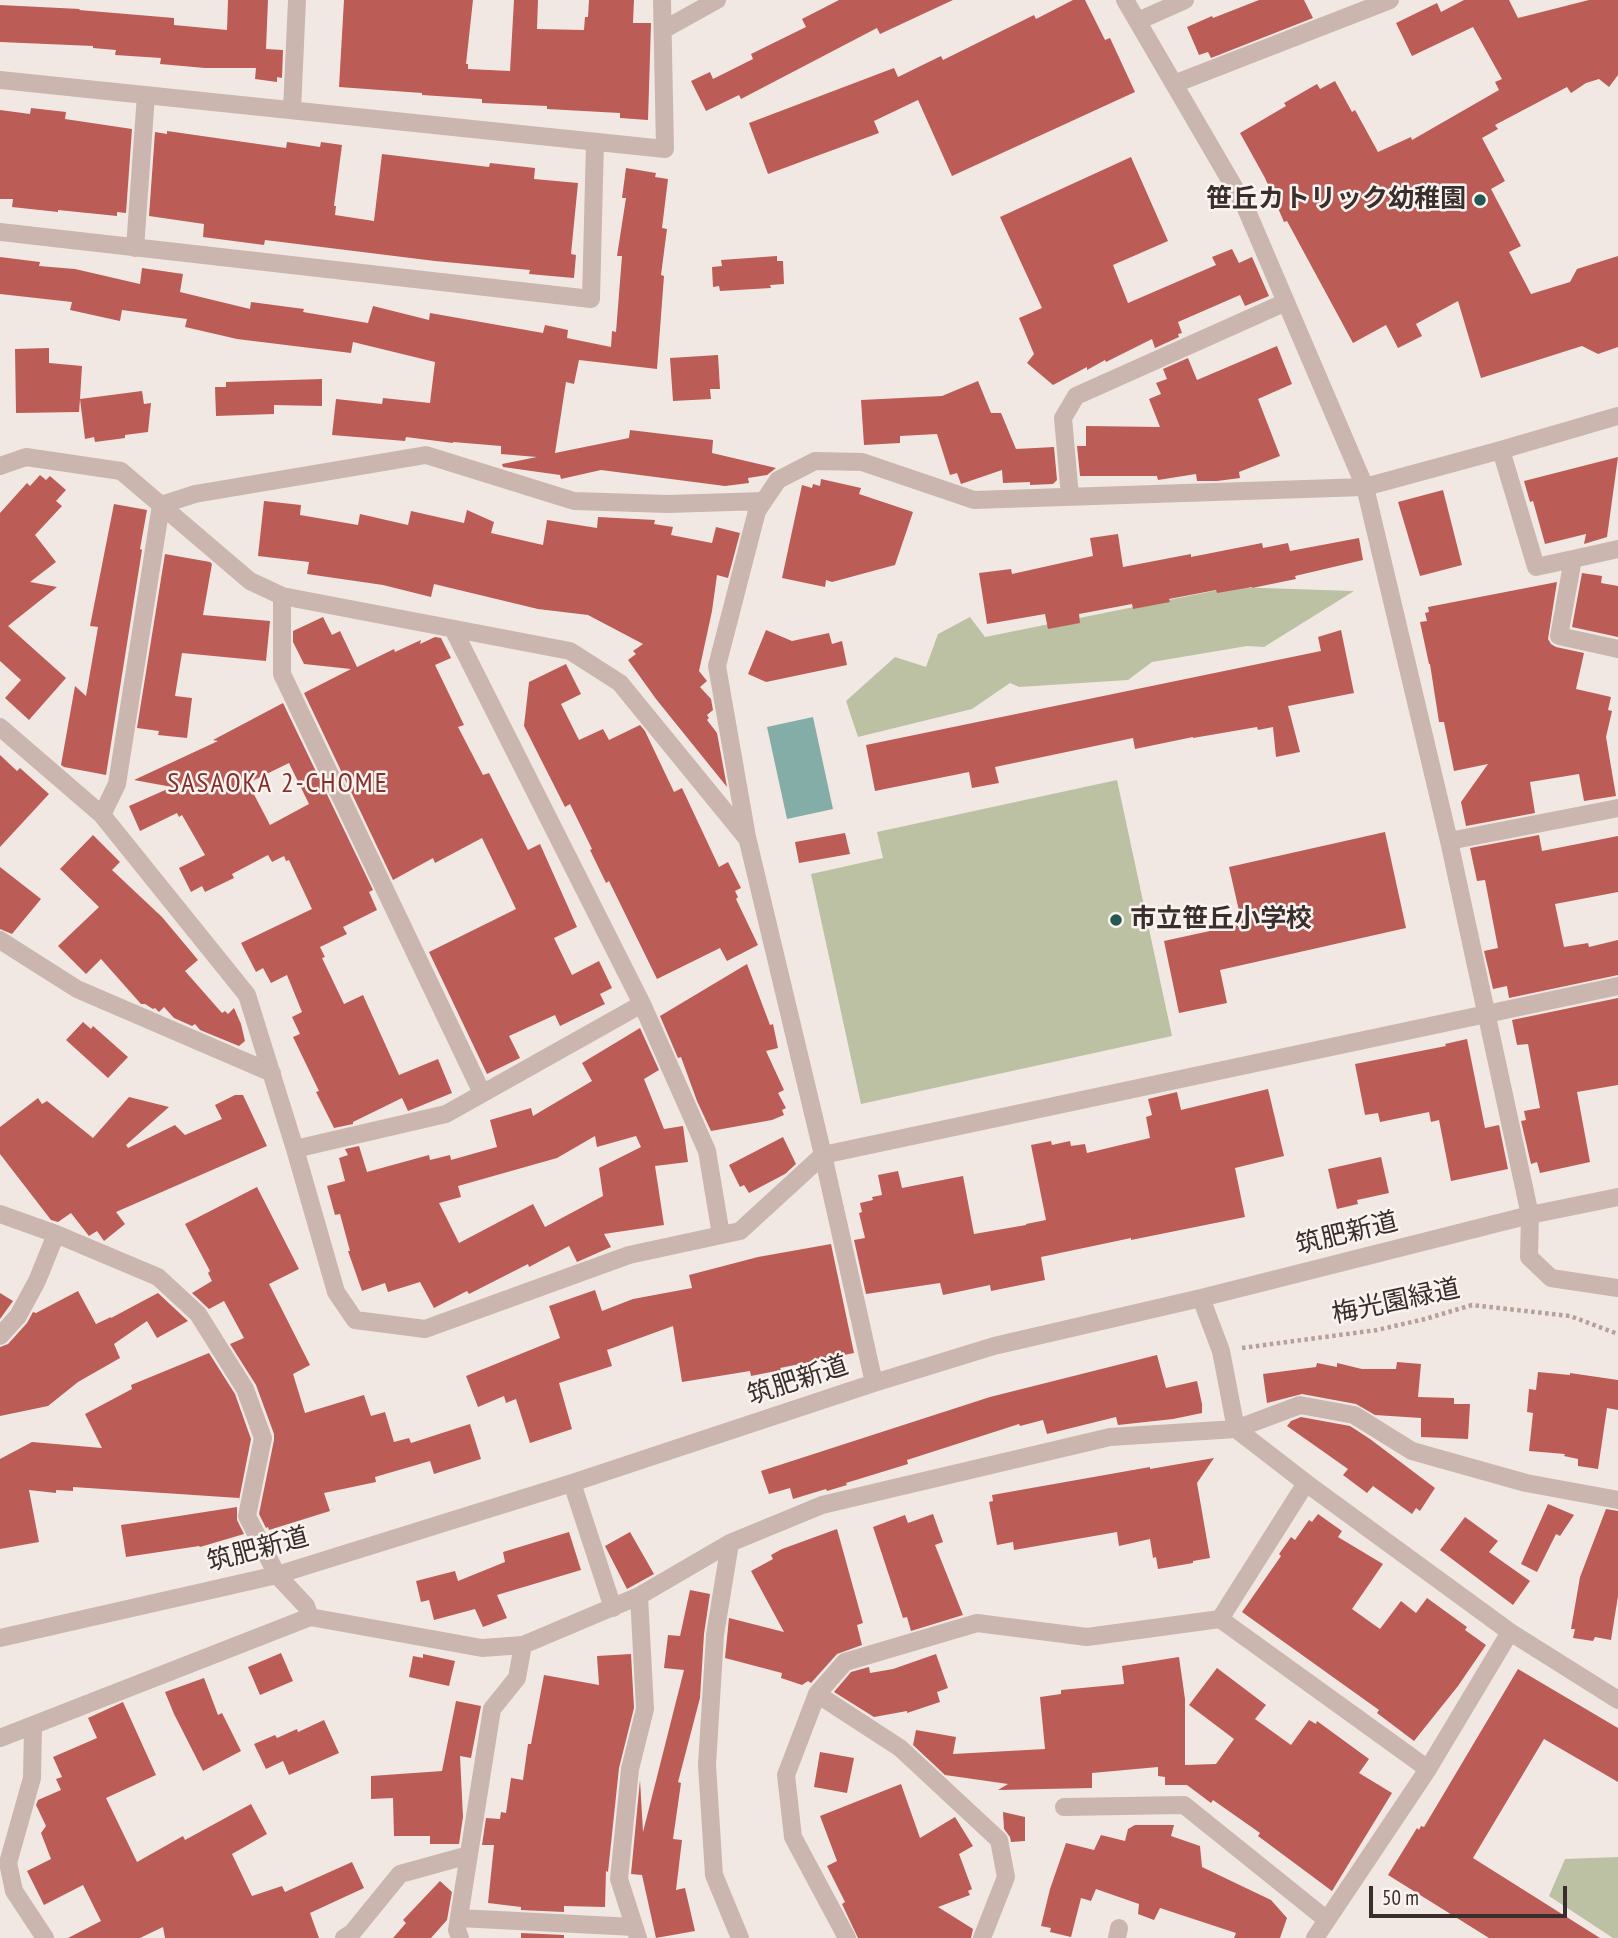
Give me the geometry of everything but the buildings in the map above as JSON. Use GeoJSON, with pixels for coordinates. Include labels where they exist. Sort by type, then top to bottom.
{"type":"FeatureCollection","features":[{"type":"Feature","properties":{"kind":"street"},"geometry":{"type":"LineString","coordinates":[[292,110],[296,0]]}},
{"type":"Feature","properties":{"kind":"street"},"geometry":{"type":"LineString","coordinates":[[0,80],[665,149],[662,0]]}},
{"type":"Feature","properties":{"kind":"street"},"geometry":{"type":"LineString","coordinates":[[663,30],[717,0]]}},
{"type":"Feature","properties":{"kind":"street"},"geometry":{"type":"LineString","coordinates":[[1125,0],[1244,204],[1365,487],[1449,841],[1530,1215],[1529,1257],[1551,1278],[1618,1288]]}},
{"type":"Feature","properties":{"kind":"street"},"geometry":{"type":"LineString","coordinates":[[1138,21],[1185,0]]}},
{"type":"Feature","properties":{"kind":"street"},"geometry":{"type":"LineString","coordinates":[[1174,84],[1390,0]]}},
{"type":"Feature","properties":{"kind":"street"},"geometry":{"type":"LineString","coordinates":[[135,247],[146,95]]}},
{"type":"Feature","properties":{"kind":"street"},"geometry":{"type":"LineString","coordinates":[[0,232],[591,299],[595,142]]}},
{"type":"Feature","properties":{"kind":"street"},"geometry":{"type":"LineString","coordinates":[[1069,497],[1063,418],[1076,396],[1286,302]]}},
{"type":"Feature","properties":{"kind":"street"},"geometry":{"type":"LineString","coordinates":[[874,1383],[747,837],[717,666],[757,511],[778,480],[815,461],[862,462],[974,500],[1365,487],[1618,416]]}},
{"type":"Feature","properties":{"kind":"street"},"geometry":{"type":"LineString","coordinates":[[1501,450],[1536,567],[1618,549]]}},
{"type":"Feature","properties":{"kind":"street"},"geometry":{"type":"LineString","coordinates":[[161,505],[195,494],[426,455],[574,501],[668,504],[764,500]]}},
{"type":"Feature","properties":{"kind":"street"},"geometry":{"type":"LineString","coordinates":[[0,466],[26,457],[121,471],[250,581],[282,596],[569,651],[620,683],[747,837]]}},
{"type":"Feature","properties":{"kind":"street"},"geometry":{"type":"LineString","coordinates":[[102,815],[117,783],[161,505]]}},
{"type":"Feature","properties":{"kind":"street"},"geometry":{"type":"LineString","coordinates":[[1573,559],[1559,636],[1618,649]]}},
{"type":"Feature","properties":{"kind":"street"},"geometry":{"type":"LineString","coordinates":[[282,596],[282,674],[482,1093]]}},
{"type":"Feature","properties":{"kind":"street"},"geometry":{"type":"LineString","coordinates":[[453,629],[642,1004],[707,1152],[721,1235]]}},
{"type":"Feature","properties":{"kind":"street"},"geometry":{"type":"LineString","coordinates":[[0,727],[102,815],[247,995],[336,1292],[355,1320],[425,1329],[629,1255],[740,1231],[823,1155],[1618,986]]}},
{"type":"Feature","properties":{"kind":"street"},"geometry":{"type":"LineString","coordinates":[[1449,841],[1618,807]]}},
{"type":"Feature","properties":{"kind":"street"},"geometry":{"type":"LineString","coordinates":[[0,940],[76,989],[272,1073]]}},
{"type":"Feature","properties":{"kind":"street"},"geometry":{"type":"LineString","coordinates":[[295,1149],[446,1114],[642,1004]]}},
{"type":"Feature","properties":{"kind":"street","name":"筑肥新道"},"geometry":{"type":"LineString","coordinates":[[0,1638],[277,1574],[572,1483],[994,1346],[1201,1298],[1530,1215],[1618,1197]]}},
{"type":"Feature","properties":{"kind":"street"},"geometry":{"type":"LineString","coordinates":[[0,1214],[57,1234],[158,1277],[198,1314],[245,1389],[263,1438],[247,1516],[277,1574],[306,1606],[310,1617]]}},
{"type":"Feature","properties":{"kind":"street"},"geometry":{"type":"LineString","coordinates":[[0,1336],[18,1316],[37,1281],[57,1234]]}},
{"type":"Feature","properties":{"kind":"street"},"geometry":{"type":"LineString","coordinates":[[1201,1298],[1221,1351],[1236,1429],[1510,1632],[1618,1700]]}},
{"type":"Feature","properties":{"kind":"street"},"geometry":{"type":"LineString","coordinates":[[0,1738],[310,1617],[482,1648],[523,1645],[639,1596],[730,1543],[822,1505],[1110,1437],[1236,1429],[1300,1405],[1354,1415],[1412,1451],[1525,1483],[1618,1500]]}},
{"type":"Feature","properties":{"kind":"street"},"geometry":{"type":"LineString","coordinates":[[572,1483],[612,1608]]}},
{"type":"Feature","properties":{"kind":"street"},"geometry":{"type":"LineString","coordinates":[[1220,1619],[1306,1483]]}},
{"type":"Feature","properties":{"kind":"street"},"geometry":{"type":"LineString","coordinates":[[730,1543],[715,1635],[708,1765],[714,1875],[740,1938]]}},
{"type":"Feature","properties":{"kind":"street"},"geometry":{"type":"LineString","coordinates":[[458,1918],[636,1932],[618,1879],[630,1769],[645,1709],[639,1596]]}},
{"type":"Feature","properties":{"kind":"street"},"geometry":{"type":"LineString","coordinates":[[846,1938],[793,1837],[786,1775],[817,1694],[845,1662],[977,1623],[1087,1637],[1220,1619],[1428,1769]]}},
{"type":"Feature","properties":{"kind":"street"},"geometry":{"type":"LineString","coordinates":[[1315,1938],[1428,1769],[1510,1632]]}},
{"type":"Feature","properties":{"kind":"street"},"geometry":{"type":"LineString","coordinates":[[460,1938],[457,1930],[458,1918],[492,1709],[517,1678],[523,1645]]}},
{"type":"Feature","properties":{"kind":"street"},"geometry":{"type":"LineString","coordinates":[[817,1694],[900,1748],[999,1840],[1006,1877],[982,1938]]}},
{"type":"Feature","properties":{"kind":"street"},"geometry":{"type":"LineString","coordinates":[[33,1726],[32,1778],[8,1863],[7,1894],[46,1938]]}},
{"type":"Feature","properties":{"kind":"street"},"geometry":{"type":"LineString","coordinates":[[1064,1807],[1184,1805],[1327,1920]]}},
{"type":"Feature","properties":{"kind":"street"},"geometry":{"type":"LineString","coordinates":[[344,1938],[352,1933],[400,1874],[469,1855]]}},
{"type":"Feature","properties":{"kind":"path","name":"梅光園緑道"},"geometry":{"type":"LineString","coordinates":[[1221,1351],[1377,1330],[1472,1305],[1570,1315],[1618,1334]]}},
{"type":"Feature","properties":{"kind":"green space"},"geometry":{"type":"Polygon","coordinates":[[[1233,587],[1354,591],[1264,647],[1247,646],[1152,662],[1128,680],[1019,687],[1010,683],[972,709],[858,737],[846,701],[895,657],[926,667],[938,634],[970,617],[985,637],[1233,587]]]}},
{"type":"Feature","properties":{"kind":"green space"},"geometry":{"type":"Polygon","coordinates":[[[1117,780],[1172,1036],[861,1104],[811,874],[883,858],[877,832],[1117,780]]]}},
{"type":"Feature","properties":{"kind":"green space"},"geometry":{"type":"Polygon","coordinates":[[[1618,1857],[1618,1938],[1613,1938],[1549,1896],[1565,1859],[1618,1857]]]}},
{"type":"Feature","properties":{"kind":"water"},"geometry":{"type":"Polygon","coordinates":[[[813,717],[833,809],[787,819],[767,727],[813,717]]]}},
{"type":"Feature","properties":{"kind":"place","name":"笹丘カトリック幼稚園"},"geometry":{"type":"Point","coordinates":[1480,200]}},
{"type":"Feature","properties":{"kind":"place","name":"市立笹丘小学校"},"geometry":{"type":"Point","coordinates":[1116,920]}},
{"type":"Feature","properties":{"kind":"district","name":"SASAOKA 2-CHOME"},"geometry":{"type":"Point","coordinates":[278,784]}}]}
